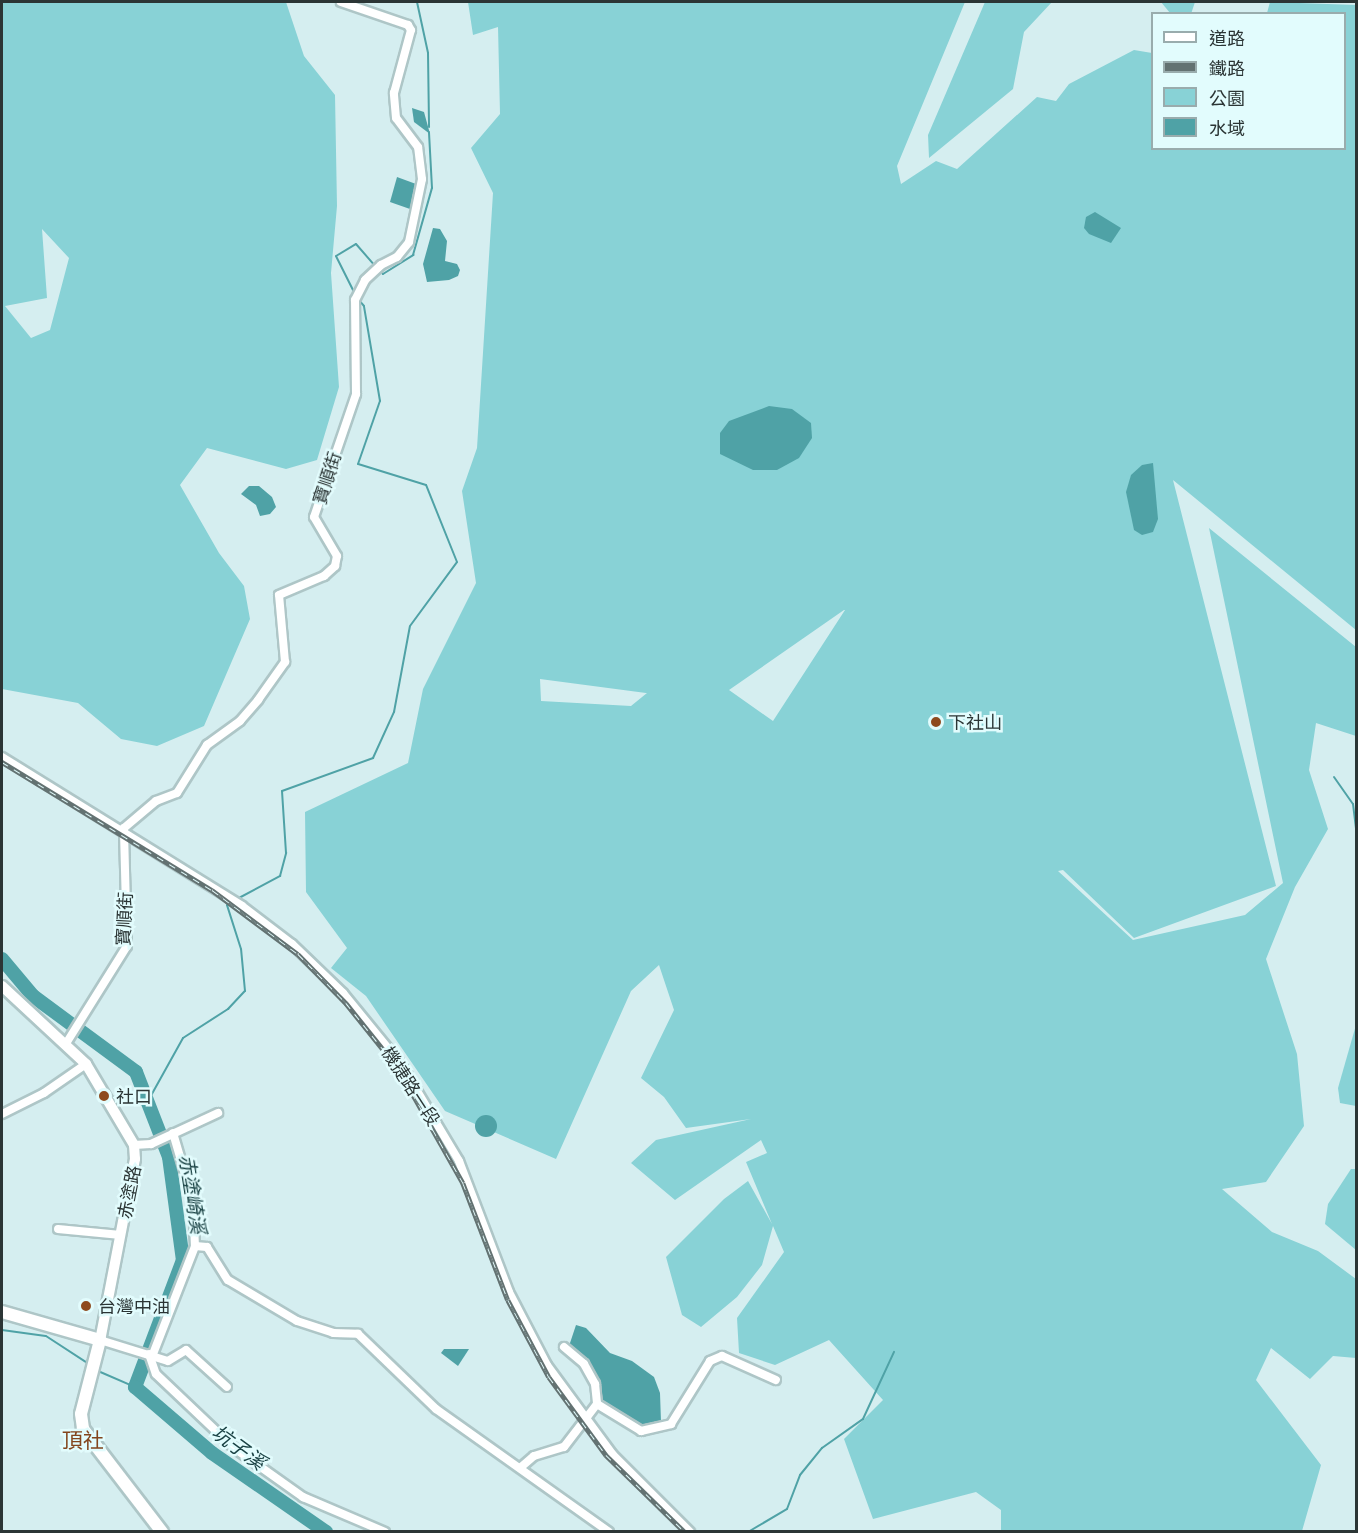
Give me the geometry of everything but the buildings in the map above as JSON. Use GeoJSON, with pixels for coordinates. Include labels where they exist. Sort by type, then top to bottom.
{"type":"FeatureCollection","features":[{"type":"Feature","properties":{"kind":"main road"},"geometry":{"type":"LineString","coordinates":[[2,1312],[100,1340],[81,1414],[83,1429],[162,1532]]}},
{"type":"Feature","properties":{"kind":"street","name":"寶順街"},"geometry":{"type":"LineString","coordinates":[[68,1038],[126,946],[123,830],[156,801],[177,793],[207,745],[240,721],[285,662],[279,596],[324,576],[335,566],[337,556],[314,517],[356,394],[355,300],[365,280],[381,265],[397,257],[409,242],[422,179],[418,147],[396,118],[394,93],[411,30],[408,25],[342,3]]}},
{"type":"Feature","properties":{"kind":"street","name":"機捷路一段"},"geometry":{"type":"LineString","coordinates":[[2,757],[239,904],[292,944],[344,993],[401,1064],[459,1161],[509,1292],[547,1365],[585,1421],[612,1455],[690,1532]]}},
{"type":"Feature","properties":{"kind":"street","name":"赤塗路"},"geometry":{"type":"LineString","coordinates":[[2,986],[68,1038],[86,1064],[136,1152],[100,1340]]}},
{"type":"Feature","properties":{"kind":"street"},"geometry":{"type":"LineString","coordinates":[[2,1114],[44,1093],[86,1064]]}},
{"type":"Feature","properties":{"kind":"street"},"geometry":{"type":"LineString","coordinates":[[134,1145],[151,1144],[218,1113]]}},
{"type":"Feature","properties":{"kind":"street"},"geometry":{"type":"LineString","coordinates":[[171,1134],[193,1201],[195,1246],[151,1354],[156,1374],[234,1448],[303,1497],[385,1532]]}},
{"type":"Feature","properties":{"kind":"street"},"geometry":{"type":"LineString","coordinates":[[58,1229],[121,1235]]}},
{"type":"Feature","properties":{"kind":"street"},"geometry":{"type":"LineString","coordinates":[[195,1246],[207,1246],[228,1280],[297,1322],[333,1333],[358,1334],[436,1409],[609,1532]]}},
{"type":"Feature","properties":{"kind":"street"},"geometry":{"type":"LineString","coordinates":[[100,1340],[122,1344],[168,1361],[186,1350],[227,1387]]}},
{"type":"Feature","properties":{"kind":"street"},"geometry":{"type":"LineString","coordinates":[[520,1468],[534,1456],[564,1447],[597,1404],[595,1384],[584,1364],[564,1347]]}},
{"type":"Feature","properties":{"kind":"street"},"geometry":{"type":"LineString","coordinates":[[597,1404],[640,1431],[671,1424],[710,1361],[722,1356],[776,1380]]}},
{"type":"Feature","properties":{"kind":"green space"},"geometry":{"type":"Polygon","coordinates":[[[2,2],[286,2],[304,56],[335,95],[337,206],[331,273],[339,387],[317,460],[286,469],[207,448],[180,485],[219,553],[244,586],[250,619],[204,726],[157,746],[121,739],[78,703],[2,689],[2,2]],[[42,229],[47,298],[5,306],[31,338],[50,330],[69,258],[42,229]]]}},
{"type":"Feature","properties":{"kind":"green space"},"geometry":{"type":"Polygon","coordinates":[[[468,2],[965,2],[897,166],[901,184],[936,161],[957,169],[1037,97],[1056,101],[1069,84],[1134,50],[1151,53],[1151,150],[1346,150],[1346,12],[1267,12],[1270,2],[1356,5],[1356,630],[1173,480],[1276,886],[1134,938],[1063,870],[1058,871],[1133,940],[1245,915],[1283,883],[1209,528],[1356,647],[1356,736],[1316,723],[1309,770],[1328,829],[1295,887],[1266,959],[1297,1054],[1304,1126],[1266,1182],[1222,1189],[1272,1232],[1318,1251],[1356,1279],[1356,1358],[1333,1356],[1310,1379],[1271,1348],[1256,1380],[1321,1465],[1302,1531],[1001,1531],[1001,1510],[976,1492],[873,1519],[844,1439],[883,1400],[829,1340],[775,1365],[739,1353],[737,1318],[784,1252],[773,1226],[762,1265],[737,1297],[701,1327],[682,1315],[666,1257],[724,1199],[748,1181],[772,1224],[746,1162],[767,1153],[761,1140],[675,1200],[631,1163],[656,1140],[751,1119],[686,1128],[664,1097],[641,1078],[674,1010],[659,965],[631,991],[556,1159],[445,1111],[366,996],[331,968],[347,948],[306,892],[305,812],[408,763],[423,689],[476,583],[462,491],[477,448],[493,193],[471,148],[500,114],[498,27],[473,35],[468,2]],[[845,610],[729,690],[773,721],[845,610]],[[540,679],[541,701],[631,706],[646,693],[540,679]]]}},
{"type":"Feature","properties":{"kind":"green space"},"geometry":{"type":"Polygon","coordinates":[[[985,2],[1052,2],[1024,32],[1013,89],[929,158],[928,135],[985,2]]]}},
{"type":"Feature","properties":{"kind":"green space"},"geometry":{"type":"Polygon","coordinates":[[[1161,2],[1195,2],[1192,12],[1169,12],[1161,2]]]}},
{"type":"Feature","properties":{"kind":"green space"},"geometry":{"type":"Polygon","coordinates":[[[1356,1025],[1356,1106],[1340,1103],[1338,1088],[1356,1025]]]}},
{"type":"Feature","properties":{"kind":"green space"},"geometry":{"type":"Polygon","coordinates":[[[1351,1169],[1356,1169],[1356,1250],[1325,1224],[1328,1204],[1351,1169]]]}},
{"type":"Feature","properties":{"kind":"water"},"geometry":{"type":"Polygon","coordinates":[[[412,108],[424,112],[430,134],[414,122],[412,108]]]}},
{"type":"Feature","properties":{"kind":"water"},"geometry":{"type":"Polygon","coordinates":[[[397,177],[416,184],[410,209],[390,202],[397,177]]]}},
{"type":"Feature","properties":{"kind":"water"},"geometry":{"type":"Polygon","coordinates":[[[1095,212],[1121,228],[1111,243],[1089,234],[1084,228],[1086,217],[1095,212]]]}},
{"type":"Feature","properties":{"kind":"water"},"geometry":{"type":"Polygon","coordinates":[[[433,228],[440,229],[447,241],[445,261],[457,264],[460,270],[458,276],[449,280],[427,282],[423,264],[433,228]]]}},
{"type":"Feature","properties":{"kind":"water"},"geometry":{"type":"Polygon","coordinates":[[[769,406],[792,409],[811,423],[812,438],[799,458],[777,470],[753,470],[720,454],[720,433],[729,421],[769,406]]]}},
{"type":"Feature","properties":{"kind":"water"},"geometry":{"type":"Polygon","coordinates":[[[1153,463],[1158,519],[1153,532],[1142,535],[1134,530],[1126,492],[1131,475],[1142,465],[1153,463]]]}},
{"type":"Feature","properties":{"kind":"water"},"geometry":{"type":"Polygon","coordinates":[[[249,486],[259,486],[272,497],[276,507],[270,514],[260,516],[256,505],[241,494],[249,486]]]}},
{"type":"Feature","properties":{"kind":"water"},"geometry":{"type":"Polygon","coordinates":[[[482,1115],[490,1115],[497,1122],[497,1130],[490,1137],[482,1137],[475,1130],[475,1122],[482,1115]]]}},
{"type":"Feature","properties":{"kind":"water"},"geometry":{"type":"Polygon","coordinates":[[[576,1325],[586,1328],[610,1353],[632,1361],[654,1377],[660,1393],[661,1422],[639,1425],[602,1402],[597,1378],[569,1346],[576,1325]]]}},
{"type":"Feature","properties":{"kind":"water"},"geometry":{"type":"Polygon","coordinates":[[[444,1349],[469,1349],[458,1366],[441,1353],[444,1349]]]}},
{"type":"Feature","properties":{"kind":"waterway"},"geometry":{"type":"LineString","coordinates":[[417,2],[428,53],[429,127]]}},
{"type":"Feature","properties":{"kind":"waterway"},"geometry":{"type":"LineString","coordinates":[[380,271],[383,274],[413,255],[432,188],[429,132]]}},
{"type":"Feature","properties":{"kind":"waterway"},"geometry":{"type":"LineString","coordinates":[[355,294],[336,256],[356,244],[376,267]]}},
{"type":"Feature","properties":{"kind":"waterway"},"geometry":{"type":"LineString","coordinates":[[237,899],[280,876],[286,853],[282,791],[373,758],[394,712],[410,626],[457,562],[426,485],[358,464],[380,401],[364,306],[358,299]]}},
{"type":"Feature","properties":{"kind":"waterway"},"geometry":{"type":"LineString","coordinates":[[1334,777],[1353,804],[1356,830]]}},
{"type":"Feature","properties":{"kind":"waterway"},"geometry":{"type":"LineString","coordinates":[[148,1101],[183,1038],[228,1009],[245,991],[241,949],[227,905],[232,902]]}},
{"type":"Feature","properties":{"kind":"waterway","name":"赤塗崎溪"},"geometry":{"type":"LineString","coordinates":[[2,959],[33,996],[136,1072],[169,1157],[183,1260],[135,1387],[212,1453],[326,1532]]}},
{"type":"Feature","properties":{"kind":"waterway"},"geometry":{"type":"LineString","coordinates":[[2,1330],[46,1336],[89,1364]]}},
{"type":"Feature","properties":{"kind":"waterway"},"geometry":{"type":"LineString","coordinates":[[748,1532],[787,1509],[800,1475],[822,1448],[863,1419],[894,1352]]}},
{"type":"Feature","properties":{"kind":"waterway"},"geometry":{"type":"LineString","coordinates":[[98,1371],[135,1387]]}},
{"type":"Feature","properties":{"kind":"railway"},"geometry":{"type":"LineString","coordinates":[[2,762],[212,890],[298,954],[346,1003],[398,1068],[463,1183],[508,1300],[549,1377],[606,1455],[685,1532]]}},
{"type":"Feature","properties":{"kind":"place","name":"下社山"},"geometry":{"type":"Point","coordinates":[936,722]}},
{"type":"Feature","properties":{"kind":"place","name":"社口"},"geometry":{"type":"Point","coordinates":[104,1096]}},
{"type":"Feature","properties":{"kind":"place","name":"台灣中油"},"geometry":{"type":"Point","coordinates":[86,1306]}},
{"type":"Feature","properties":{"kind":"district","name":"頂社"},"geometry":{"type":"Point","coordinates":[83,1440]}},
{"type":"Feature","properties":{"kind":"water label","name":"坑子溪"},"geometry":{"type":"Point","coordinates":[239,1447]}}]}
